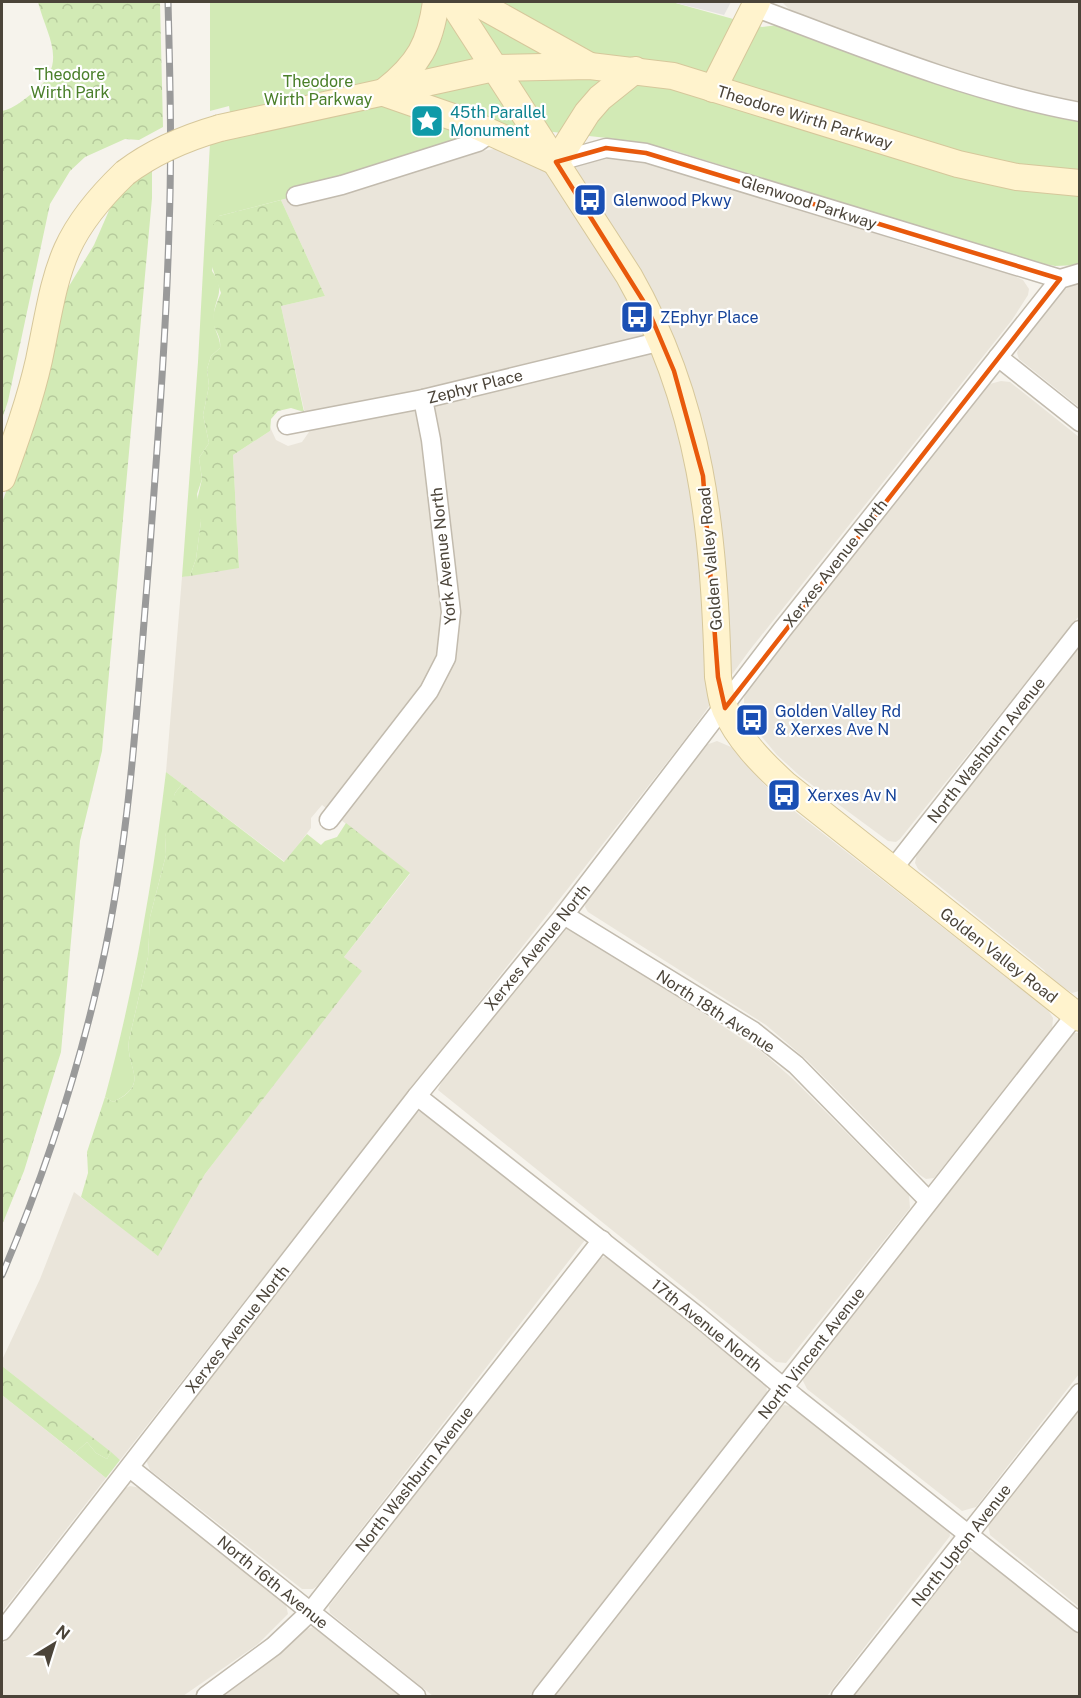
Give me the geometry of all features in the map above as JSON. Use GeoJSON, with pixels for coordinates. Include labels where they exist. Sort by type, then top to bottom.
{"type":"FeatureCollection","features":[{"type":"Feature","properties":{"kind":"street"},"geometry":{"type":"LineString","coordinates":[[383,93],[405,76],[420,58],[427,43],[436,2]]}},
{"type":"Feature","properties":{"kind":"street","name":"Golden Valley Road"},"geometry":{"type":"LineString","coordinates":[[452,2],[629,276],[662,341],[684,400],[703,476],[718,676],[725,708],[762,764],[892,870],[1078,1014]]}},
{"type":"Feature","properties":{"kind":"street"},"geometry":{"type":"LineString","coordinates":[[475,2],[590,66]]}},
{"type":"Feature","properties":{"kind":"street"},"geometry":{"type":"LineString","coordinates":[[713,89],[755,4],[958,82],[1080,112]]}},
{"type":"Feature","properties":{"kind":"street","name":"Theodore Wirth Parkway"},"geometry":{"type":"LineString","coordinates":[[2,478],[31,391],[61,260],[84,217],[125,173],[159,150],[220,128],[494,68],[590,66],[673,76],[958,164],[1017,177],[1080,183]]}},
{"type":"Feature","properties":{"kind":"street"},"geometry":{"type":"LineString","coordinates":[[383,93],[492,132],[556,162],[587,113],[600,98],[635,70]]}},
{"type":"Feature","properties":{"kind":"street"},"geometry":{"type":"LineString","coordinates":[[296,196],[342,185],[478,142],[492,132]]}},
{"type":"Feature","properties":{"kind":"street","name":"Glenwood Parkway"},"geometry":{"type":"LineString","coordinates":[[556,162],[606,148],[646,153],[1060,279]]}},
{"type":"Feature","properties":{"kind":"street"},"geometry":{"type":"LineString","coordinates":[[1060,279],[1080,273]]}},
{"type":"Feature","properties":{"kind":"street","name":"Xerxes Avenue North"},"geometry":{"type":"LineString","coordinates":[[2,1631],[417,1096],[564,915],[788,623],[1060,279]]}},
{"type":"Feature","properties":{"kind":"street","name":"Zephyr Place"},"geometry":{"type":"LineString","coordinates":[[287,425],[423,399],[662,341]]}},
{"type":"Feature","properties":{"kind":"street"},"geometry":{"type":"LineString","coordinates":[[998,357],[1080,422]]}},
{"type":"Feature","properties":{"kind":"street","name":"York Avenue North"},"geometry":{"type":"LineString","coordinates":[[329,820],[429,691],[446,658],[452,626],[450,596],[423,399]]}},
{"type":"Feature","properties":{"kind":"street","name":"North Washburn Avenue"},"geometry":{"type":"LineString","coordinates":[[892,870],[1080,630]]}},
{"type":"Feature","properties":{"kind":"street","name":"North 18th Avenue"},"geometry":{"type":"LineString","coordinates":[[564,915],[753,1031],[796,1065],[929,1202]]}},
{"type":"Feature","properties":{"kind":"street","name":"North Vincent Avenue"},"geometry":{"type":"LineString","coordinates":[[542,1696],[1078,1014]]}},
{"type":"Feature","properties":{"kind":"street","name":"17th Avenue North"},"geometry":{"type":"LineString","coordinates":[[417,1096],[602,1240],[1080,1623]]}},
{"type":"Feature","properties":{"kind":"street","name":"North Washburn Avenue"},"geometry":{"type":"LineString","coordinates":[[206,1696],[274,1646],[311,1611],[602,1240]]}},
{"type":"Feature","properties":{"kind":"street","name":"North Upton Avenue"},"geometry":{"type":"LineString","coordinates":[[841,1696],[1080,1393]]}},
{"type":"Feature","properties":{"kind":"street","name":"North 16th Avenue"},"geometry":{"type":"LineString","coordinates":[[130,1468],[416,1696]]}},
{"type":"Feature","properties":{"kind":"highlighted area"},"geometry":{"type":"Polygon","coordinates":[[[606,148],[646,153],[1060,279],[725,708],[718,677],[703,476],[674,371],[647,307],[556,162],[606,148]]]}},
{"type":"Feature","properties":{"kind":"shaded area"},"geometry":{"type":"Polygon","coordinates":[[[672,2],[731,2],[724,15],[672,2]]]}},
{"type":"Feature","properties":{"kind":"shaded area"},"geometry":{"type":"Polygon","coordinates":[[[782,2],[1079,2],[1079,102],[1017,89],[954,71],[792,12],[782,2]]]}},
{"type":"Feature","properties":{"kind":"shaded area"},"geometry":{"type":"Polygon","coordinates":[[[501,148],[619,158],[676,169],[917,247],[1003,271],[1023,280],[1029,289],[1028,295],[1012,320],[749,651],[686,738],[120,1460],[2,1366],[2,1360],[40,1279],[74,1192],[158,1255],[205,1174],[361,971],[344,957],[410,874],[322,805],[311,818],[311,828],[285,862],[166,772],[182,577],[239,567],[233,455],[270,431],[270,427],[276,440],[288,446],[302,442],[309,432],[281,306],[325,296],[281,200],[296,196],[299,206],[468,153],[501,148]]]}},
{"type":"Feature","properties":{"kind":"shaded area"},"geometry":{"type":"Polygon","coordinates":[[[1079,281],[1079,407],[1019,359],[1017,353],[1020,342],[1057,297],[1079,281]]]}},
{"type":"Feature","properties":{"kind":"shaded area"},"geometry":{"type":"Polygon","coordinates":[[[1001,381],[1010,382],[1079,437],[1079,616],[900,839],[896,842],[888,841],[800,776],[777,755],[752,725],[744,707],[744,698],[747,688],[986,385],[1001,381]]]}},
{"type":"Feature","properties":{"kind":"shaded area"},"geometry":{"type":"Polygon","coordinates":[[[1079,643],[1079,991],[1072,993],[1049,978],[1044,970],[918,869],[915,863],[917,853],[1079,643]]]}},
{"type":"Feature","properties":{"kind":"shaded area"},"geometry":{"type":"Polygon","coordinates":[[[717,741],[731,747],[765,785],[793,810],[1048,1010],[1053,1018],[1052,1030],[934,1178],[926,1179],[920,1175],[807,1060],[766,1025],[588,912],[585,907],[586,899],[706,745],[717,741]]]}},
{"type":"Feature","properties":{"kind":"shaded area"},"geometry":{"type":"Polygon","coordinates":[[[566,927],[577,930],[762,1052],[793,1079],[909,1195],[910,1208],[786,1363],[776,1362],[438,1090],[441,1083],[566,927]]]}},
{"type":"Feature","properties":{"kind":"shaded area"},"geometry":{"type":"Polygon","coordinates":[[[1072,1033],[1079,1033],[1079,1374],[976,1507],[962,1511],[807,1389],[802,1379],[1072,1033]]]}},
{"type":"Feature","properties":{"kind":"shaded area"},"geometry":{"type":"Polygon","coordinates":[[[420,1111],[429,1113],[585,1237],[585,1240],[317,1586],[313,1589],[302,1589],[150,1470],[146,1460],[414,1114],[420,1111]]]}},
{"type":"Feature","properties":{"kind":"shaded area"},"geometry":{"type":"Polygon","coordinates":[[[608,1256],[766,1381],[767,1393],[529,1696],[433,1696],[330,1613],[329,1606],[598,1259],[608,1256]]]}},
{"type":"Feature","properties":{"kind":"shaded area"},"geometry":{"type":"Polygon","coordinates":[[[2,1395],[106,1478],[2,1612],[2,1395]]]}},
{"type":"Feature","properties":{"kind":"shaded area"},"geometry":{"type":"Polygon","coordinates":[[[784,1405],[795,1407],[949,1530],[950,1536],[827,1696],[551,1696],[778,1408],[784,1405]]]}},
{"type":"Feature","properties":{"kind":"shaded area"},"geometry":{"type":"Polygon","coordinates":[[[1079,1406],[1079,1607],[990,1535],[988,1525],[1079,1406]]]}},
{"type":"Feature","properties":{"kind":"shaded area"},"geometry":{"type":"Polygon","coordinates":[[[130,1486],[141,1488],[286,1605],[288,1614],[258,1644],[183,1696],[2,1696],[2,1645],[124,1489],[130,1486]]]}},
{"type":"Feature","properties":{"kind":"shaded area"},"geometry":{"type":"Polygon","coordinates":[[[969,1551],[981,1555],[1079,1633],[1079,1696],[852,1696],[969,1551]]]}},
{"type":"Feature","properties":{"kind":"shaded area"},"geometry":{"type":"Polygon","coordinates":[[[313,1627],[402,1696],[217,1696],[304,1630],[313,1627]]]}},
{"type":"Feature","properties":{"kind":"green space"},"geometry":{"type":"Polygon","coordinates":[[[38,2],[160,2],[163,127],[139,140],[125,139],[85,157],[70,171],[50,204],[8,401],[2,419],[2,111],[15,106],[34,92],[51,71],[53,60],[50,38],[38,2]]]}},
{"type":"Feature","properties":{"kind":"green space","name":"Theodore Wirth Parkway"},"geometry":{"type":"Polygon","coordinates":[[[210,2],[672,2],[762,27],[778,25],[964,90],[1079,120],[1079,265],[1055,266],[1034,262],[669,149],[616,139],[498,126],[371,168],[294,187],[296,196],[219,216],[212,271],[219,285],[214,321],[220,348],[211,356],[207,369],[209,386],[203,415],[209,443],[199,458],[202,479],[197,494],[201,521],[196,559],[190,576],[182,577],[198,362],[210,143],[231,118],[229,106],[210,111],[210,2]]]}},
{"type":"Feature","properties":{"kind":"green space","name":"Theodore Wirth Park"},"geometry":{"type":"Polygon","coordinates":[[[152,168],[152,198],[102,751],[80,841],[61,1052],[24,1171],[2,1225],[2,503],[48,371],[66,291],[94,245],[114,199],[152,168]]]}},
{"type":"Feature","properties":{"kind":"green space"},"geometry":{"type":"Polygon","coordinates":[[[281,200],[325,296],[281,306],[304,412],[291,408],[278,411],[271,419],[270,431],[233,455],[239,568],[190,576],[196,559],[201,521],[195,509],[202,479],[199,458],[209,443],[203,415],[209,386],[207,369],[211,356],[220,348],[213,317],[221,293],[208,255],[209,231],[219,216],[281,200]]]}},
{"type":"Feature","properties":{"kind":"green space"},"geometry":{"type":"Polygon","coordinates":[[[166,772],[182,784],[175,793],[165,837],[166,855],[150,917],[148,957],[129,1040],[134,1081],[125,1095],[113,1102],[105,1097],[142,935],[166,772]]]}},
{"type":"Feature","properties":{"kind":"green space"},"geometry":{"type":"Polygon","coordinates":[[[182,784],[284,862],[307,834],[321,845],[337,837],[346,823],[410,873],[344,957],[362,971],[205,1174],[158,1256],[81,1197],[88,1173],[87,1152],[105,1097],[113,1102],[125,1095],[134,1082],[129,1040],[148,957],[150,917],[166,855],[165,837],[168,814],[175,793],[182,784]]]}},
{"type":"Feature","properties":{"kind":"green space"},"geometry":{"type":"Polygon","coordinates":[[[2,1366],[111,1452],[107,1459],[96,1453],[87,1442],[75,1453],[2,1395],[2,1366]]]}},
{"type":"Feature","properties":{"kind":"green space"},"geometry":{"type":"Polygon","coordinates":[[[87,1442],[96,1453],[107,1459],[111,1452],[120,1460],[106,1478],[75,1453],[87,1442]]]}},
{"type":"Feature","properties":{"kind":"railway"},"geometry":{"type":"LineString","coordinates":[[2,1275],[43,1170],[77,1063],[108,938],[125,831],[140,668],[166,312],[170,172],[168,2]]}},
{"type":"Feature","properties":{"kind":"place","name":"45th Parallel Monument"},"geometry":{"type":"Point","coordinates":[427,121]}},
{"type":"Feature","properties":{"kind":"place","name":"Glenwood Pkwy"},"geometry":{"type":"Point","coordinates":[590,200]}},
{"type":"Feature","properties":{"kind":"place","name":"ZEphyr Place"},"geometry":{"type":"Point","coordinates":[637,317]}},
{"type":"Feature","properties":{"kind":"place","name":"Golden Valley Rd & Xerxes Ave N"},"geometry":{"type":"Point","coordinates":[752,720]}},
{"type":"Feature","properties":{"kind":"place","name":"Xerxes Av N"},"geometry":{"type":"Point","coordinates":[784,795]}}]}
